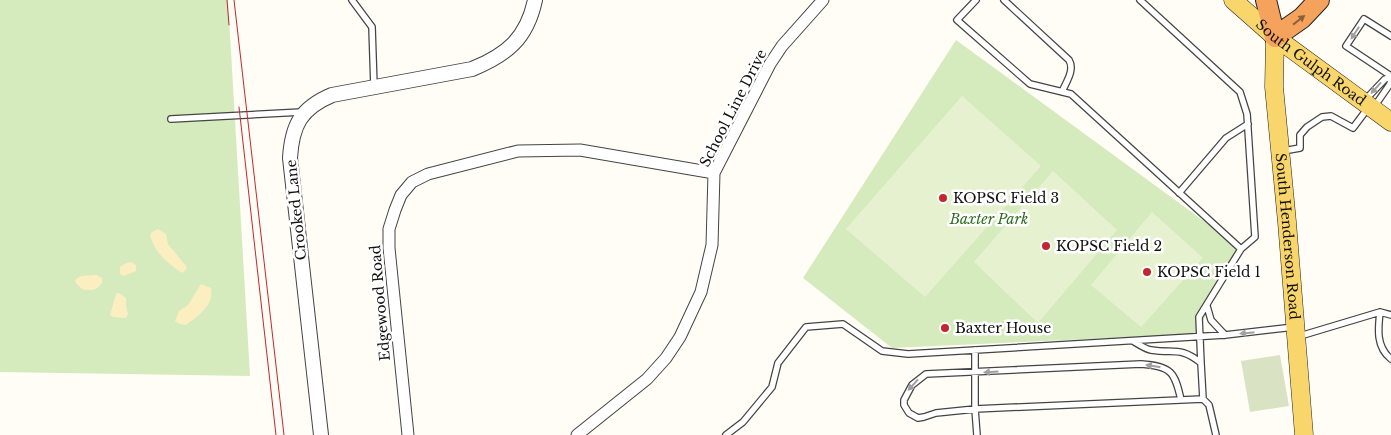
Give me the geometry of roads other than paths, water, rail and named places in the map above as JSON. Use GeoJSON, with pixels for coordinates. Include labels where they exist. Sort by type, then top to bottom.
{"type":"FeatureCollection","features":[{"type":"Feature","properties":{"kind":"highway"},"geometry":{"type":"LineString","coordinates":[[1266,0],[1275,37],[1302,18],[1319,0]]}},
{"type":"Feature","properties":{"kind":"main road","name":"South Gulph Road"},"geometry":{"type":"LineString","coordinates":[[1233,0],[1275,37],[1391,122]]}},
{"type":"Feature","properties":{"kind":"main road","name":"South Henderson Road"},"geometry":{"type":"LineString","coordinates":[[1275,37],[1274,87],[1304,435]]}},
{"type":"Feature","properties":{"kind":"street","name":"Crooked Lane"},"geometry":{"type":"LineString","coordinates":[[321,435],[290,158],[296,126],[304,112],[318,101],[332,95],[472,69],[491,62],[505,53],[516,42],[526,26],[535,0]]}},
{"type":"Feature","properties":{"kind":"street","name":"School Line Drive"},"geometry":{"type":"LineString","coordinates":[[577,435],[647,379],[666,358],[680,337],[701,292],[712,245],[714,173],[770,64],[782,46],[823,0]]}},
{"type":"Feature","properties":{"kind":"street","name":"Edgewood Road"},"geometry":{"type":"LineString","coordinates":[[408,435],[389,248],[389,229],[401,195],[412,182],[428,174],[518,151],[580,150],[714,173]]}},
{"type":"Feature","properties":{"kind":"lane"},"geometry":{"type":"LineString","coordinates":[[352,0],[372,27],[374,87]]}},
{"type":"Feature","properties":{"kind":"lane"},"geometry":{"type":"LineString","coordinates":[[976,0],[957,20],[1030,84],[1071,94],[1241,249]]}},
{"type":"Feature","properties":{"kind":"lane"},"geometry":{"type":"LineString","coordinates":[[1004,0],[1072,64],[1062,92]]}},
{"type":"Feature","properties":{"kind":"lane"},"geometry":{"type":"LineString","coordinates":[[1140,0],[1240,92],[1247,114],[1255,237],[1241,249],[1199,317],[1203,399],[1209,405],[1216,435]]}},
{"type":"Feature","properties":{"kind":"lane"},"geometry":{"type":"LineString","coordinates":[[1391,36],[1364,19],[1346,46],[1391,78]]}},
{"type":"Feature","properties":{"kind":"lane"},"geometry":{"type":"LineString","coordinates":[[1368,106],[1390,84],[1391,78]]}},
{"type":"Feature","properties":{"kind":"lane"},"geometry":{"type":"LineString","coordinates":[[1280,151],[1300,148],[1300,135],[1322,116],[1331,116],[1354,128],[1385,79],[1391,78]]}},
{"type":"Feature","properties":{"kind":"lane"},"geometry":{"type":"LineString","coordinates":[[170,119],[304,112]]}},
{"type":"Feature","properties":{"kind":"lane"},"geometry":{"type":"LineString","coordinates":[[1179,192],[1226,138],[1248,124]]}},
{"type":"Feature","properties":{"kind":"lane"},"geometry":{"type":"LineString","coordinates":[[1207,306],[1211,320],[1225,335]]}},
{"type":"Feature","properties":{"kind":"lane"},"geometry":{"type":"LineString","coordinates":[[1380,312],[1377,331],[1384,353],[1391,359]]}},
{"type":"Feature","properties":{"kind":"lane"},"geometry":{"type":"LineString","coordinates":[[726,435],[743,422],[772,387],[778,363],[806,327],[843,324],[882,351],[908,354],[1296,332],[1380,312],[1391,315]]}},
{"type":"Feature","properties":{"kind":"lane"},"geometry":{"type":"LineString","coordinates":[[1133,340],[1150,350],[1183,352],[1201,363]]}},
{"type":"Feature","properties":{"kind":"lane"},"geometry":{"type":"LineString","coordinates":[[975,350],[977,435]]}},
{"type":"Feature","properties":{"kind":"lane"},"geometry":{"type":"LineString","coordinates":[[1181,400],[1177,380],[1167,369],[1156,365],[926,374],[912,385],[904,400],[905,408],[909,413],[918,418],[924,418],[936,413],[975,409],[1181,400],[1203,399]]}},
{"type":"Feature","properties":{"kind":"tram line"},"geometry":{"type":"LineString","coordinates":[[227,0],[229,25]]}},
{"type":"Feature","properties":{"kind":"tram line"},"geometry":{"type":"LineString","coordinates":[[234,0],[284,435]]}},
{"type":"Feature","properties":{"kind":"tram line"},"geometry":{"type":"LineString","coordinates":[[239,107],[276,435]]}},
{"type":"Feature","properties":{"kind":"place","name":"KOPSC Field 3"},"geometry":{"type":"Point","coordinates":[943,198]}},
{"type":"Feature","properties":{"kind":"place","name":"KOPSC Field 2"},"geometry":{"type":"Point","coordinates":[1046,246]}},
{"type":"Feature","properties":{"kind":"place","name":"KOPSC Field 1"},"geometry":{"type":"Point","coordinates":[1147,272]}},
{"type":"Feature","properties":{"kind":"place","name":"Baxter House"},"geometry":{"type":"Point","coordinates":[945,328]}},
{"type":"Feature","properties":{"kind":"park label","name":"Baxter Park"},"geometry":{"type":"Point","coordinates":[989,219]}}]}
